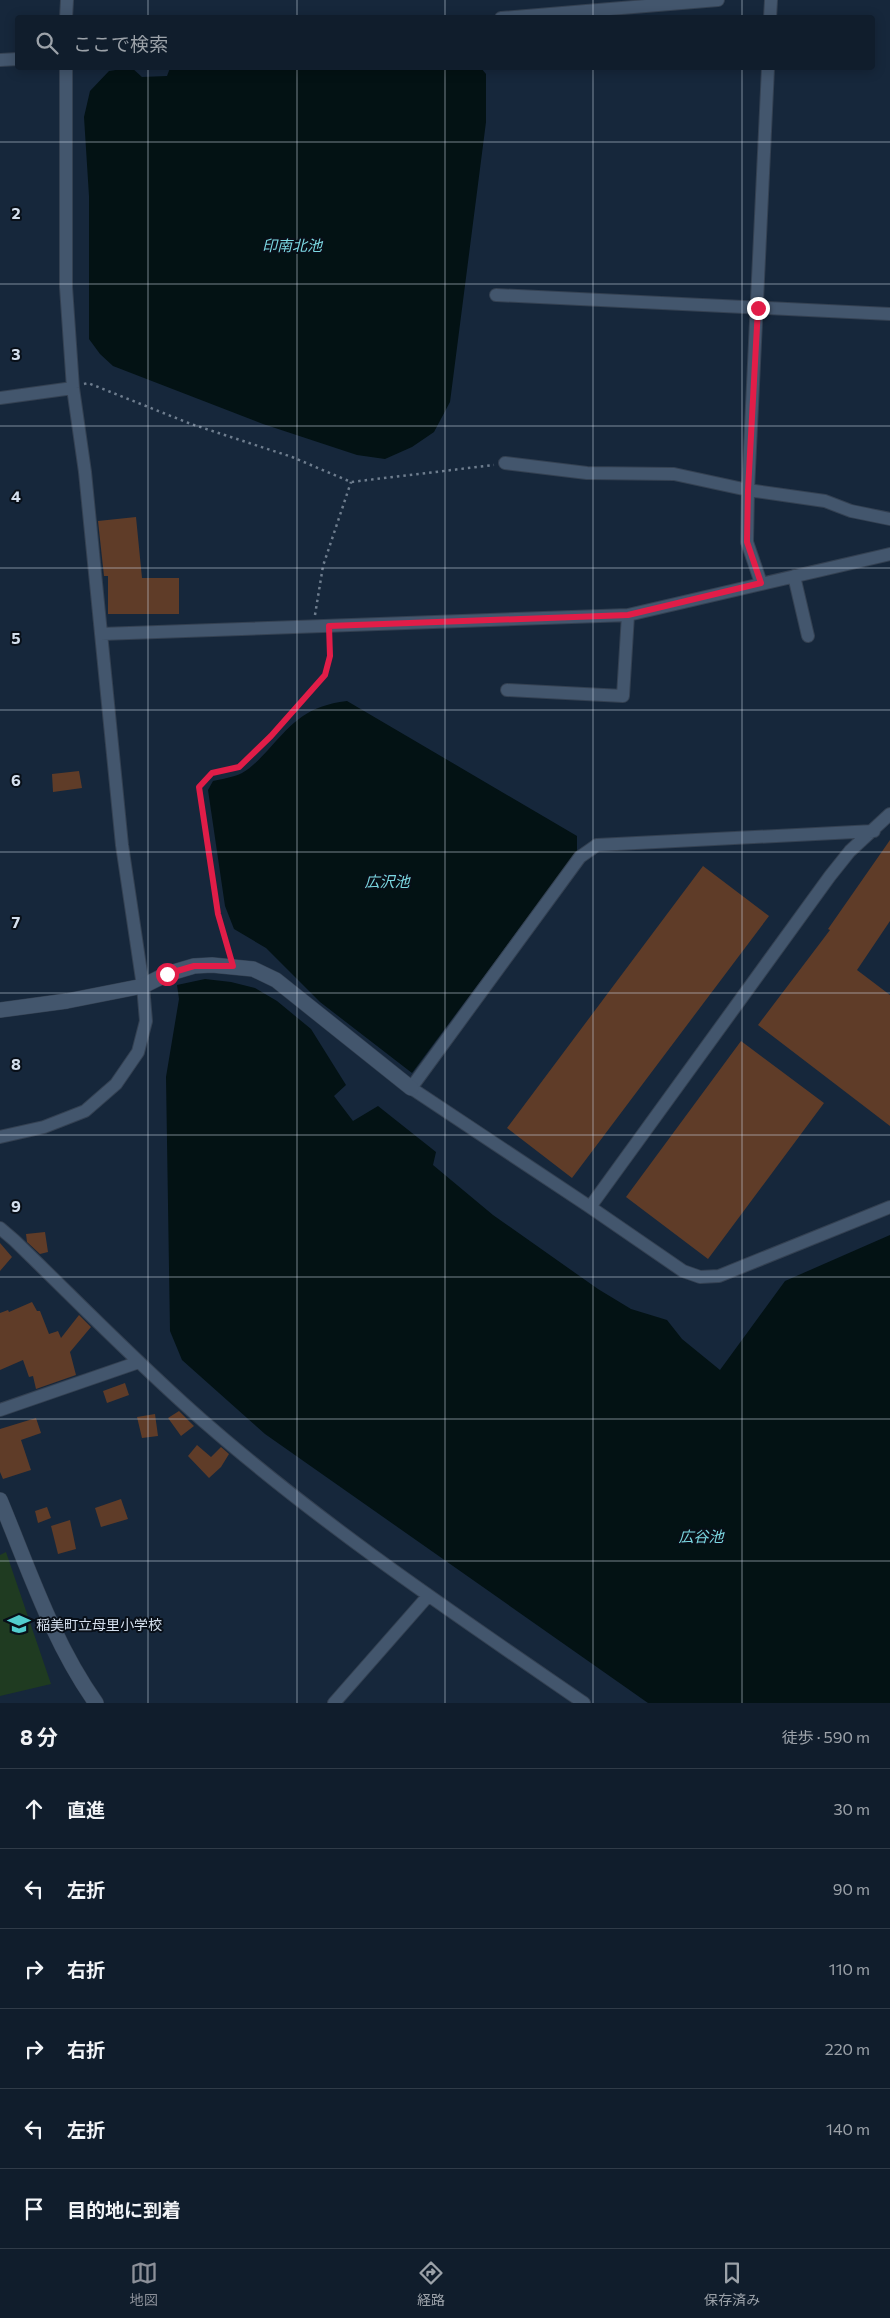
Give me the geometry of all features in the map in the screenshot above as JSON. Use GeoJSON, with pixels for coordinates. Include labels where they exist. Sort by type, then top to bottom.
{"type":"FeatureCollection","features":[{"type":"Feature","properties":{"kind":"street"},"geometry":{"type":"LineString","coordinates":[[66,15],[67,0]]}},
{"type":"Feature","properties":{"kind":"street"},"geometry":{"type":"LineString","coordinates":[[537,15],[718,0]]}},
{"type":"Feature","properties":{"kind":"street"},"geometry":{"type":"LineString","coordinates":[[770,15],[771,0]]}},
{"type":"Feature","properties":{"kind":"street"},"geometry":{"type":"LineString","coordinates":[[0,60],[15,59]]}},
{"type":"Feature","properties":{"kind":"street"},"geometry":{"type":"LineString","coordinates":[[0,1136],[44,1127],[85,1110],[116,1084],[138,1052],[146,1021],[143,986],[122,845],[86,472],[73,388],[66,287],[66,70]]}},
{"type":"Feature","properties":{"kind":"street"},"geometry":{"type":"LineString","coordinates":[[761,583],[747,542],[768,70]]}},
{"type":"Feature","properties":{"kind":"street"},"geometry":{"type":"LineString","coordinates":[[496,295],[890,314]]}},
{"type":"Feature","properties":{"kind":"street"},"geometry":{"type":"LineString","coordinates":[[0,398],[73,388]]}},
{"type":"Feature","properties":{"kind":"street"},"geometry":{"type":"LineString","coordinates":[[505,463],[586,473],[674,474],[748,490],[825,501],[851,511],[890,519]]}},
{"type":"Feature","properties":{"kind":"street"},"geometry":{"type":"LineString","coordinates":[[101,634],[628,615],[890,554]]}},
{"type":"Feature","properties":{"kind":"street"},"geometry":{"type":"LineString","coordinates":[[794,576],[808,636]]}},
{"type":"Feature","properties":{"kind":"street"},"geometry":{"type":"LineString","coordinates":[[507,690],[623,696],[628,615]]}},
{"type":"Feature","properties":{"kind":"street"},"geometry":{"type":"LineString","coordinates":[[590,1207],[830,876],[850,851],[874,831],[890,814]]}},
{"type":"Feature","properties":{"kind":"street"},"geometry":{"type":"LineString","coordinates":[[411,1088],[580,857],[597,845],[874,831]]}},
{"type":"Feature","properties":{"kind":"street"},"geometry":{"type":"LineString","coordinates":[[0,1010],[67,1001],[143,986],[167,974],[194,966],[233,966],[253,969],[276,980],[411,1088],[683,1271],[700,1277],[719,1276],[890,1207]]}},
{"type":"Feature","properties":{"kind":"street"},"geometry":{"type":"LineString","coordinates":[[0,1228],[202,1420],[297,1499],[428,1596],[584,1703]]}},
{"type":"Feature","properties":{"kind":"street"},"geometry":{"type":"LineString","coordinates":[[0,1410],[139,1362]]}},
{"type":"Feature","properties":{"kind":"street"},"geometry":{"type":"LineString","coordinates":[[0,1500],[64,1652],[96,1703]]}},
{"type":"Feature","properties":{"kind":"street"},"geometry":{"type":"LineString","coordinates":[[334,1703],[428,1596]]}},
{"type":"Feature","properties":{"kind":"path"},"geometry":{"type":"LineString","coordinates":[[73,388],[88,383],[192,424],[292,457],[351,482],[505,463]]}},
{"type":"Feature","properties":{"kind":"path"},"geometry":{"type":"LineString","coordinates":[[233,966],[218,914],[199,787],[212,773],[239,767],[271,736],[325,675],[330,656],[329,626],[315,616],[324,566],[351,482]]}},
{"type":"Feature","properties":{"kind":"green space","name":"稲美町立母里小学校"},"geometry":{"type":"Polygon","coordinates":[[[6,1552],[51,1684],[0,1696],[0,1555],[6,1552]]]}},
{"type":"Feature","properties":{"kind":"water","name":"印南北池"},"geometry":{"type":"Polygon","coordinates":[[[134,70],[142,77],[167,76],[169,70],[483,70],[486,74],[486,122],[450,402],[434,432],[412,447],[385,459],[357,455],[263,424],[113,366],[100,354],[89,339],[89,196],[84,117],[90,91],[109,71],[134,70]]]}},
{"type":"Feature","properties":{"kind":"water","name":"広沢池"},"geometry":{"type":"Polygon","coordinates":[[[347,701],[577,836],[577,851],[412,1073],[320,1002],[266,948],[234,929],[225,906],[208,790],[213,781],[235,776],[246,771],[302,716],[333,703],[347,701]]]}},
{"type":"Feature","properties":{"kind":"water","name":"広谷池"},"geometry":{"type":"Polygon","coordinates":[[[205,979],[231,982],[255,988],[277,1001],[311,1029],[346,1085],[334,1096],[353,1121],[378,1106],[436,1152],[433,1165],[493,1215],[598,1289],[631,1309],[667,1320],[682,1339],[720,1370],[785,1281],[890,1235],[890,1703],[648,1703],[265,1434],[182,1360],[170,1331],[166,1077],[179,999],[177,985],[205,979]]]}},
{"type":"Feature","properties":{"kind":"building"},"geometry":{"type":"Polygon","coordinates":[[[136,517],[142,578],[179,578],[179,614],[108,614],[108,576],[104,576],[98,521],[136,517]]]}},
{"type":"Feature","properties":{"kind":"building"},"geometry":{"type":"Polygon","coordinates":[[[79,771],[82,788],[53,792],[52,774],[79,771]]]}},
{"type":"Feature","properties":{"kind":"building"},"geometry":{"type":"Polygon","coordinates":[[[890,840],[890,921],[857,970],[890,995],[890,1126],[758,1025],[830,930],[828,929],[890,840]]]}},
{"type":"Feature","properties":{"kind":"building"},"geometry":{"type":"Polygon","coordinates":[[[703,866],[769,916],[572,1178],[507,1128],[703,866]]]}},
{"type":"Feature","properties":{"kind":"building"},"geometry":{"type":"Polygon","coordinates":[[[741,1041],[824,1103],[708,1259],[626,1197],[741,1041]]]}},
{"type":"Feature","properties":{"kind":"building"},"geometry":{"type":"Polygon","coordinates":[[[45,1232],[48,1252],[40,1254],[27,1242],[26,1234],[45,1232]]]}},
{"type":"Feature","properties":{"kind":"building"},"geometry":{"type":"Polygon","coordinates":[[[0,1243],[12,1257],[0,1271],[0,1243]]]}},
{"type":"Feature","properties":{"kind":"building"},"geometry":{"type":"Polygon","coordinates":[[[32,1302],[37,1311],[40,1311],[49,1334],[58,1331],[61,1338],[79,1315],[91,1327],[70,1352],[76,1375],[36,1389],[33,1376],[29,1377],[23,1360],[0,1370],[0,1313],[8,1310],[9,1312],[32,1302]]]}},
{"type":"Feature","properties":{"kind":"building"},"geometry":{"type":"Polygon","coordinates":[[[125,1383],[129,1395],[107,1403],[103,1391],[125,1383]]]}},
{"type":"Feature","properties":{"kind":"building"},"geometry":{"type":"Polygon","coordinates":[[[179,1411],[194,1426],[181,1436],[168,1418],[179,1411]]]}},
{"type":"Feature","properties":{"kind":"building"},"geometry":{"type":"Polygon","coordinates":[[[155,1414],[158,1436],[142,1438],[137,1417],[155,1414]]]}},
{"type":"Feature","properties":{"kind":"building"},"geometry":{"type":"Polygon","coordinates":[[[36,1418],[41,1433],[21,1440],[31,1470],[3,1479],[0,1472],[0,1429],[36,1418]]]}},
{"type":"Feature","properties":{"kind":"building"},"geometry":{"type":"Polygon","coordinates":[[[197,1445],[211,1457],[221,1447],[229,1454],[221,1467],[209,1478],[188,1456],[197,1445]]]}},
{"type":"Feature","properties":{"kind":"building"},"geometry":{"type":"Polygon","coordinates":[[[121,1499],[128,1519],[101,1527],[95,1508],[121,1499]]]}},
{"type":"Feature","properties":{"kind":"building"},"geometry":{"type":"Polygon","coordinates":[[[47,1507],[51,1518],[38,1523],[35,1511],[47,1507]]]}},
{"type":"Feature","properties":{"kind":"building"},"geometry":{"type":"Polygon","coordinates":[[[70,1520],[76,1549],[58,1554],[51,1526],[70,1520]]]}},
{"type":"Feature","properties":{"kind":"place","name":"稲美町立母里小学校"},"geometry":{"type":"Point","coordinates":[19,1624]}},
{"type":"Feature","properties":{"kind":"route"},"geometry":{"type":"LineString","coordinates":[[167,974],[194,966],[233,966],[218,914],[199,787],[212,773],[239,767],[271,736],[325,675],[330,656],[329,626],[628,615],[761,583],[747,542],[758,308]]}}]}
